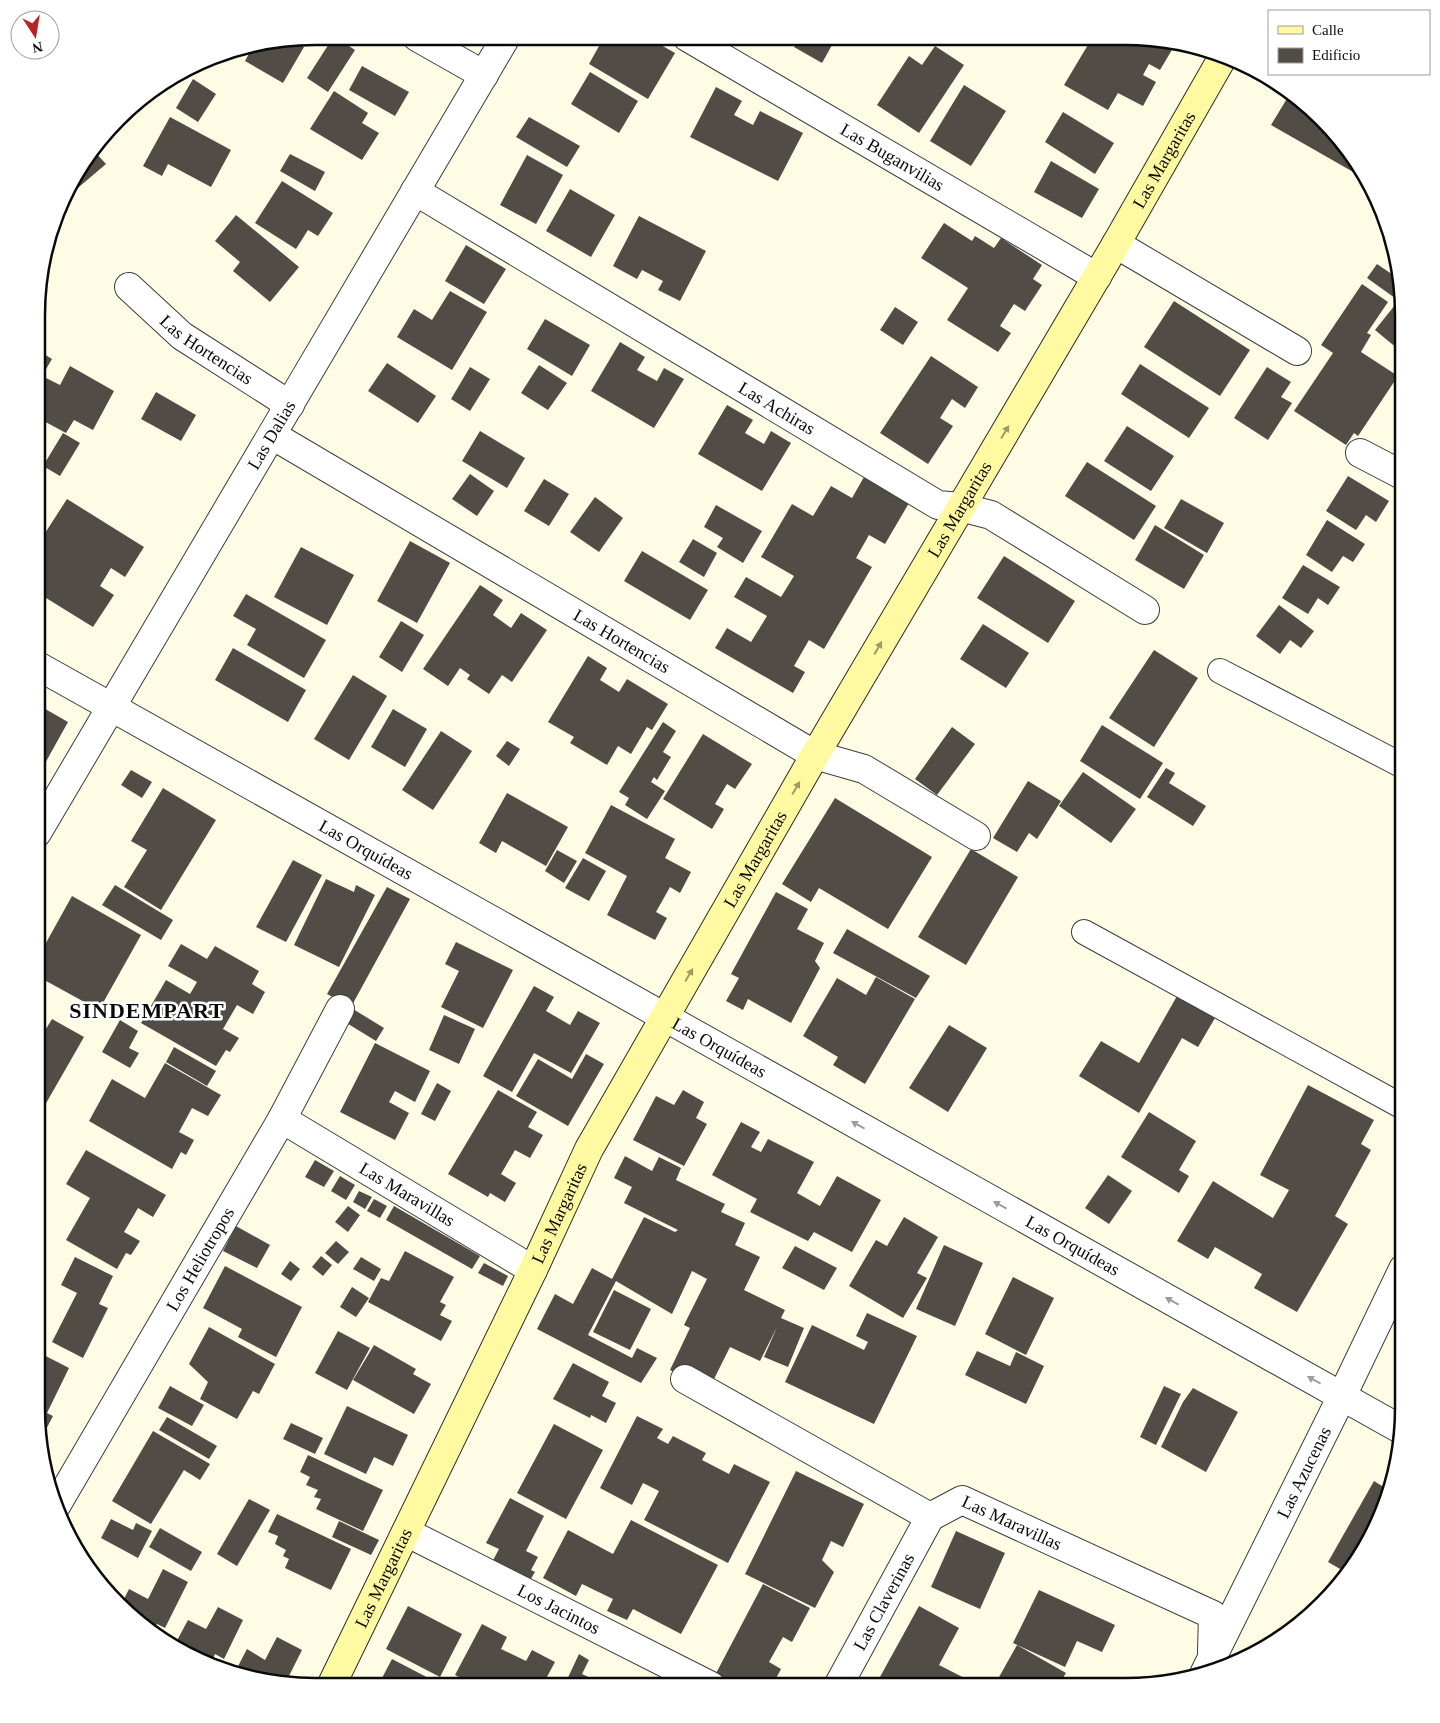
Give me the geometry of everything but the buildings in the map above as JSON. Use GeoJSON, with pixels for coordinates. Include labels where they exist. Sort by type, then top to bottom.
{"type":"FeatureCollection","features":[{"type":"Feature","properties":{"kind":"street"},"geometry":{"type":"LineString","coordinates":[[432,45],[484,75]]}},
{"type":"Feature","properties":{"kind":"street","name":"Las Dalias"},"geometry":{"type":"LineString","coordinates":[[45,821],[501,45]]}},
{"type":"Feature","properties":{"kind":"street","name":"Las Buganvilias"},"geometry":{"type":"LineString","coordinates":[[701,45],[1097,277]]}},
{"type":"Feature","properties":{"kind":"street","name":"Las Margaritas"},"geometry":{"type":"LineString","coordinates":[[335,1678],[533,1270],[589,1149],[815,755],[1097,277],[1220,62]]}},
{"type":"Feature","properties":{"kind":"street","name":"Las Achiras"},"geometry":{"type":"LineString","coordinates":[[415,191],[938,505],[991,515],[1146,610]]}},
{"type":"Feature","properties":{"kind":"street"},"geometry":{"type":"LineString","coordinates":[[1116,244],[1298,351]]}},
{"type":"Feature","properties":{"kind":"street","name":"Las Hortencias"},"geometry":{"type":"LineString","coordinates":[[129,287],[182,336],[290,405]]}},
{"type":"Feature","properties":{"kind":"street","name":"Las Hortencias"},"geometry":{"type":"LineString","coordinates":[[272,435],[815,755],[864,768],[976,836]]}},
{"type":"Feature","properties":{"kind":"street"},"geometry":{"type":"LineString","coordinates":[[1360,452],[1395,471]]}},
{"type":"Feature","properties":{"kind":"street","name":"Las Orquídeas"},"geometry":{"type":"LineString","coordinates":[[45,670],[1394,1425]]}},
{"type":"Feature","properties":{"kind":"street","name":"Los Heliotropos"},"geometry":{"type":"LineString","coordinates":[[60,1498],[282,1119],[340,1009]]}},
{"type":"Feature","properties":{"kind":"street","name":"Las Maravillas"},"geometry":{"type":"LineString","coordinates":[[282,1119],[533,1270]]}},
{"type":"Feature","properties":{"kind":"street","name":"Las Azucenas"},"geometry":{"type":"LineString","coordinates":[[1217,1662],[1395,1286]]}},
{"type":"Feature","properties":{"kind":"street"},"geometry":{"type":"LineString","coordinates":[[686,1379],[930,1518]]}},
{"type":"Feature","properties":{"kind":"street","name":"Las Maravillas"},"geometry":{"type":"LineString","coordinates":[[930,1518],[962,1500],[1213,1615],[1215,1663]]}},
{"type":"Feature","properties":{"kind":"street","name":"Las Claverinas"},"geometry":{"type":"LineString","coordinates":[[842,1678],[930,1518]]}},
{"type":"Feature","properties":{"kind":"street","name":"Los Jacintos"},"geometry":{"type":"LineString","coordinates":[[406,1532],[695,1678]]}},
{"type":"Feature","properties":{"kind":"lane"},"geometry":{"type":"LineString","coordinates":[[1220,671],[1395,761]]}},
{"type":"Feature","properties":{"kind":"lane"},"geometry":{"type":"LineString","coordinates":[[1084,932],[1395,1103]]}},
{"type":"Feature","properties":{"kind":"district","name":"SINDEMPART"},"geometry":{"type":"Point","coordinates":[147,1010]}}]}
